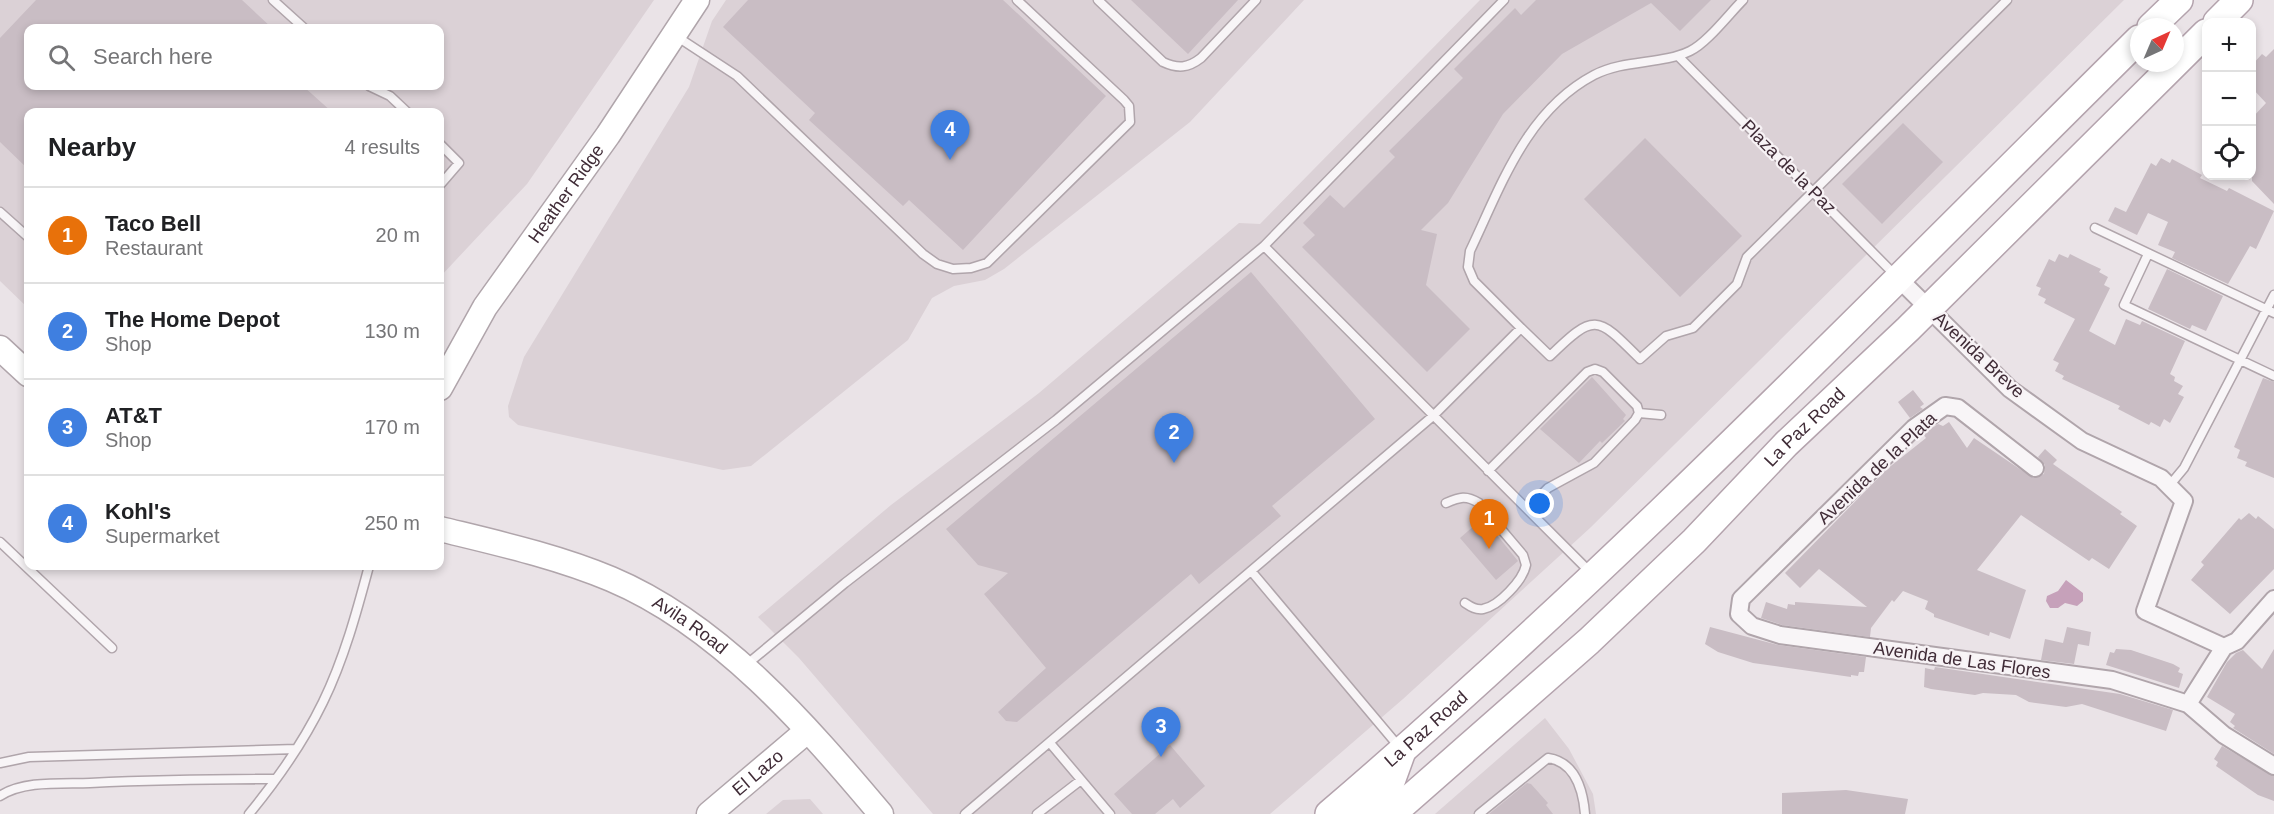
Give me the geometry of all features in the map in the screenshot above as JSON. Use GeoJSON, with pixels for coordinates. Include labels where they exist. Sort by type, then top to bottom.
{"type":"FeatureCollection","features":[{"type":"Feature","properties":{"kind":"main road"},"geometry":{"type":"LineString","coordinates":[[2160,18],[2179,0]]}},
{"type":"Feature","properties":{"kind":"main road"},"geometry":{"type":"LineString","coordinates":[[2221,18],[2239,0]]}},
{"type":"Feature","properties":{"kind":"main road","name":"La Paz Road"},"geometry":{"type":"LineString","coordinates":[[1392,814],[1589,641],[1694,541],[1786,444],[1929,308],[2202,37]]}},
{"type":"Feature","properties":{"kind":"main road","name":"La Paz Road"},"geometry":{"type":"LineString","coordinates":[[1329,814],[1402,751],[1594,576],[1899,279],[2130,48]]}},
{"type":"Feature","properties":{"kind":"main road"},"geometry":{"type":"LineString","coordinates":[[1362,814],[1388,790],[1402,751]]}},
{"type":"Feature","properties":{"kind":"street","name":"Heather Ridge"},"geometry":{"type":"LineString","coordinates":[[444,381],[485,307],[609,135],[697,0]]}},
{"type":"Feature","properties":{"kind":"street","name":"Avenida Breve"},"geometry":{"type":"LineString","coordinates":[[1899,279],[2010,389],[2082,441],[2161,478],[2184,501],[2145,610],[2224,647]]}},
{"type":"Feature","properties":{"kind":"street"},"geometry":{"type":"LineString","coordinates":[[0,348],[24,370]]}},
{"type":"Feature","properties":{"kind":"street","name":"Avenida de la Plata"},"geometry":{"type":"LineString","coordinates":[[1739,614],[1741,599],[1914,428],[1945,406],[1958,408],[2035,468]]}},
{"type":"Feature","properties":{"kind":"street","name":"Avila Road"},"geometry":{"type":"LineString","coordinates":[[444,530],[556,559],[613,580],[664,608],[746,665],[881,814]]}},
{"type":"Feature","properties":{"kind":"street"},"geometry":{"type":"LineString","coordinates":[[2274,600],[2237,641],[2224,647],[2187,704],[2224,735],[2274,766]]}},
{"type":"Feature","properties":{"kind":"street","name":"Avenida de Las Flores"},"geometry":{"type":"LineString","coordinates":[[1739,614],[1752,626],[1780,635],[2112,680],[2187,704]]}},
{"type":"Feature","properties":{"kind":"street","name":"El Lazo"},"geometry":{"type":"LineString","coordinates":[[709,814],[807,731]]}},
{"type":"Feature","properties":{"kind":"lane"},"geometry":{"type":"LineString","coordinates":[[273,0],[300,24]]}},
{"type":"Feature","properties":{"kind":"lane"},"geometry":{"type":"LineString","coordinates":[[673,34],[737,76],[923,254],[938,264],[953,269],[971,268],[987,263],[999,253],[1058,190],[1130,122],[1129,106],[1124,99],[1017,0]]}},
{"type":"Feature","properties":{"kind":"lane"},"geometry":{"type":"LineString","coordinates":[[1098,0],[1163,62],[1174,67],[1193,64],[1202,58],[1256,0]]}},
{"type":"Feature","properties":{"kind":"lane"},"geometry":{"type":"LineString","coordinates":[[746,665],[845,583],[1056,420],[1264,246],[1504,0]]}},
{"type":"Feature","properties":{"kind":"lane"},"geometry":{"type":"LineString","coordinates":[[1743,0],[1694,50],[1678,56],[1632,62],[1594,75],[1564,96],[1538,120],[1520,147],[1470,251],[1468,267],[1474,281],[1550,356],[1576,331],[1588,324],[1600,324],[1612,331],[1640,359],[1666,336],[1693,328],[1737,285],[1747,257],[2007,0]]}},
{"type":"Feature","properties":{"kind":"lane","name":"Plaza de la Paz"},"geometry":{"type":"LineString","coordinates":[[1678,56],[1899,279]]}},
{"type":"Feature","properties":{"kind":"lane"},"geometry":{"type":"LineString","coordinates":[[377,90],[390,96],[403,108]]}},
{"type":"Feature","properties":{"kind":"lane"},"geometry":{"type":"LineString","coordinates":[[444,148],[459,163],[444,180]]}},
{"type":"Feature","properties":{"kind":"lane"},"geometry":{"type":"LineString","coordinates":[[0,212],[24,233]]}},
{"type":"Feature","properties":{"kind":"lane"},"geometry":{"type":"LineString","coordinates":[[2095,228],[2274,313]]}},
{"type":"Feature","properties":{"kind":"lane"},"geometry":{"type":"LineString","coordinates":[[1264,246],[1594,576]]}},
{"type":"Feature","properties":{"kind":"lane"},"geometry":{"type":"LineString","coordinates":[[2148,254],[2124,305],[2274,376]]}},
{"type":"Feature","properties":{"kind":"lane"},"geometry":{"type":"LineString","coordinates":[[2169,486],[2184,468],[2274,295]]}},
{"type":"Feature","properties":{"kind":"lane"},"geometry":{"type":"LineString","coordinates":[[965,814],[1433,416],[1521,328]]}},
{"type":"Feature","properties":{"kind":"lane"},"geometry":{"type":"LineString","coordinates":[[1488,471],[1587,372],[1595,369],[1603,372],[1637,406],[1639,413],[1594,463],[1548,488],[1527,509]]}},
{"type":"Feature","properties":{"kind":"lane"},"geometry":{"type":"LineString","coordinates":[[1639,413],[1661,415]]}},
{"type":"Feature","properties":{"kind":"lane"},"geometry":{"type":"LineString","coordinates":[[1446,503],[1460,497],[1470,497],[1479,503],[1522,555],[1526,565],[1520,582],[1490,607],[1474,609],[1465,603]]}},
{"type":"Feature","properties":{"kind":"lane"},"geometry":{"type":"LineString","coordinates":[[0,542],[24,565]]}},
{"type":"Feature","properties":{"kind":"lane"},"geometry":{"type":"LineString","coordinates":[[30,570],[112,648]]}},
{"type":"Feature","properties":{"kind":"lane"},"geometry":{"type":"LineString","coordinates":[[249,814],[296,749],[323,702],[345,650],[368,570]]}},
{"type":"Feature","properties":{"kind":"lane"},"geometry":{"type":"LineString","coordinates":[[1252,572],[1402,751]]}},
{"type":"Feature","properties":{"kind":"lane"},"geometry":{"type":"LineString","coordinates":[[1050,743],[1110,814]]}},
{"type":"Feature","properties":{"kind":"lane"},"geometry":{"type":"LineString","coordinates":[[0,763],[29,758],[296,749]]}},
{"type":"Feature","properties":{"kind":"lane"},"geometry":{"type":"LineString","coordinates":[[1479,814],[1548,758],[1558,759],[1567,765],[1581,791],[1585,814]]}},
{"type":"Feature","properties":{"kind":"lane"},"geometry":{"type":"LineString","coordinates":[[0,796],[6,792],[37,785],[171,779],[275,779]]}},
{"type":"Feature","properties":{"kind":"lane"},"geometry":{"type":"LineString","coordinates":[[1037,814],[1081,780]]}},
{"type":"Feature","properties":{"kind":"shaded area"},"geometry":{"type":"Polygon","coordinates":[[[0,0],[654,0],[527,184],[444,273],[444,108],[24,108],[24,304],[0,281],[0,0]]]}},
{"type":"Feature","properties":{"kind":"shaded area"},"geometry":{"type":"Polygon","coordinates":[[[726,0],[1304,0],[1190,122],[1004,269],[985,280],[954,286],[932,298],[908,340],[751,466],[723,470],[518,425],[509,417],[508,406],[524,357],[689,87],[712,21],[726,0]]]}},
{"type":"Feature","properties":{"kind":"shaded area"},"geometry":{"type":"Polygon","coordinates":[[[1480,0],[2124,0],[1590,528],[1403,699],[1270,814],[933,814],[799,658],[758,617],[891,505],[1039,393],[1239,223],[1260,224],[1480,0]]]}},
{"type":"Feature","properties":{"kind":"shaded area"},"geometry":{"type":"Polygon","coordinates":[[[2066,580],[2083,593],[2083,601],[2077,606],[2065,603],[2058,608],[2050,608],[2046,601],[2047,596],[2058,591],[2066,580]]]}},
{"type":"Feature","properties":{"kind":"shaded area"},"geometry":{"type":"Polygon","coordinates":[[[1545,718],[1569,749],[1593,794],[1596,814],[1435,814],[1545,718]]]}},
{"type":"Feature","properties":{"kind":"shaded area"},"geometry":{"type":"Polygon","coordinates":[[[810,799],[823,814],[766,814],[783,800],[810,799]]]}},
{"type":"Feature","properties":{"kind":"building"},"geometry":{"type":"Polygon","coordinates":[[[36,0],[242,0],[268,24],[24,24],[24,90],[307,90],[328,108],[24,108],[24,165],[0,142],[0,38],[36,0]]]}},
{"type":"Feature","properties":{"kind":"building"},"geometry":{"type":"Polygon","coordinates":[[[748,0],[1003,0],[1106,96],[963,250],[909,200],[903,206],[809,120],[815,113],[723,27],[748,0]]]}},
{"type":"Feature","properties":{"kind":"building"},"geometry":{"type":"Polygon","coordinates":[[[1131,0],[1238,0],[1188,54],[1131,0]]]}},
{"type":"Feature","properties":{"kind":"building"},"geometry":{"type":"Polygon","coordinates":[[[1536,0],[1711,0],[1680,31],[1651,3],[1562,54],[1503,114],[1448,203],[1421,230],[1437,234],[1426,285],[1470,329],[1427,372],[1302,247],[1315,235],[1303,223],[1330,195],[1344,208],[1395,157],[1389,151],[1463,78],[1454,69],[1515,8],[1521,15],[1536,0]]]}},
{"type":"Feature","properties":{"kind":"building"},"geometry":{"type":"Polygon","coordinates":[[[2274,49],[2274,204],[2252,181],[2256,180],[2256,114],[2266,103],[2256,92],[2256,61],[2262,54],[2266,57],[2274,49]]]}},
{"type":"Feature","properties":{"kind":"building"},"geometry":{"type":"Polygon","coordinates":[[[1903,123],[1943,162],[1882,224],[1842,184],[1903,123]]]}},
{"type":"Feature","properties":{"kind":"building"},"geometry":{"type":"Polygon","coordinates":[[[1645,138],[1742,236],[1680,297],[1584,199],[1645,138]]]}},
{"type":"Feature","properties":{"kind":"building"},"geometry":{"type":"Polygon","coordinates":[[[2161,158],[2170,163],[2172,159],[2202,175],[2200,178],[2202,180],[2227,191],[2229,188],[2274,211],[2256,249],[2250,246],[2228,284],[2172,258],[2175,252],[2158,245],[2168,222],[2148,213],[2137,235],[2108,221],[2115,207],[2126,212],[2151,163],[2156,166],[2161,158]]]}},
{"type":"Feature","properties":{"kind":"building"},"geometry":{"type":"Polygon","coordinates":[[[2059,254],[2068,258],[2070,254],[2101,269],[2099,272],[2108,277],[2104,285],[2110,288],[2089,331],[2115,345],[2126,319],[2140,325],[2142,321],[2185,341],[2170,374],[2175,377],[2174,381],[2183,386],[2178,394],[2184,397],[2170,423],[2164,419],[2160,427],[2151,422],[2149,425],[2118,409],[2120,406],[2062,379],[2064,376],[2055,371],[2059,363],[2053,360],[2075,319],[2044,303],[2046,299],[2038,295],[2041,288],[2036,286],[2049,259],[2055,262],[2059,254]]]}},
{"type":"Feature","properties":{"kind":"building"},"geometry":{"type":"Polygon","coordinates":[[[2167,269],[2223,296],[2206,331],[2192,325],[2190,329],[2148,309],[2167,269]]]}},
{"type":"Feature","properties":{"kind":"building"},"geometry":{"type":"Polygon","coordinates":[[[1251,272],[1375,419],[1272,506],[1281,516],[1199,584],[1191,574],[1017,722],[1006,721],[998,712],[1046,668],[984,594],[1008,573],[978,565],[946,529],[1251,272]]]}},
{"type":"Feature","properties":{"kind":"building"},"geometry":{"type":"Polygon","coordinates":[[[1592,377],[1626,415],[1623,419],[1625,421],[1602,443],[1600,441],[1579,463],[1540,429],[1592,377]]]}},
{"type":"Feature","properties":{"kind":"building"},"geometry":{"type":"Polygon","coordinates":[[[2263,378],[2274,382],[2274,478],[2245,466],[2247,462],[2237,458],[2240,450],[2234,447],[2263,378]]]}},
{"type":"Feature","properties":{"kind":"building"},"geometry":{"type":"Polygon","coordinates":[[[1913,390],[1924,404],[1920,407],[1923,409],[1910,418],[1898,402],[1913,390]]]}},
{"type":"Feature","properties":{"kind":"building"},"geometry":{"type":"Polygon","coordinates":[[[1949,422],[1967,448],[1974,438],[2033,478],[2044,474],[2045,465],[2038,457],[2045,449],[2057,460],[2053,464],[2122,512],[2120,514],[2137,526],[2109,569],[2092,558],[2089,561],[2021,515],[1977,570],[2026,590],[2010,639],[1990,632],[1989,636],[1934,617],[1934,614],[1925,609],[1928,601],[1903,591],[1894,602],[1892,600],[1871,628],[1870,637],[1782,625],[1761,618],[1766,602],[1787,609],[1788,604],[1795,605],[1795,602],[1867,607],[1819,569],[1800,588],[1785,573],[1887,469],[1926,438],[1923,434],[1938,424],[1943,426],[1949,422]]]}},
{"type":"Feature","properties":{"kind":"building"},"geometry":{"type":"Polygon","coordinates":[[[2249,513],[2256,519],[2258,516],[2274,529],[2274,569],[2230,614],[2191,580],[2204,565],[2201,562],[2239,518],[2241,520],[2249,513]]]}},
{"type":"Feature","properties":{"kind":"building"},"geometry":{"type":"Polygon","coordinates":[[[1483,518],[1518,561],[1496,580],[1460,538],[1483,518]]]}},
{"type":"Feature","properties":{"kind":"building"},"geometry":{"type":"Polygon","coordinates":[[[1710,627],[1778,645],[1866,657],[1864,672],[1859,672],[1858,676],[1851,675],[1851,677],[1753,663],[1718,652],[1705,644],[1710,627]]]}},
{"type":"Feature","properties":{"kind":"building"},"geometry":{"type":"Polygon","coordinates":[[[2067,627],[2091,632],[2089,646],[2078,644],[2074,664],[2041,660],[2045,639],[2063,643],[2067,627]]]}},
{"type":"Feature","properties":{"kind":"building"},"geometry":{"type":"Polygon","coordinates":[[[2116,649],[2131,650],[2180,668],[2178,672],[2183,674],[2179,688],[2106,665],[2110,652],[2114,653],[2116,649]]]}},
{"type":"Feature","properties":{"kind":"building"},"geometry":{"type":"Polygon","coordinates":[[[2274,649],[2274,754],[2233,728],[2235,726],[2230,722],[2235,714],[2207,697],[2227,662],[2236,653],[2243,650],[2262,669],[2274,649]]]}},
{"type":"Feature","properties":{"kind":"building"},"geometry":{"type":"Polygon","coordinates":[[[1935,667],[2120,694],[2173,710],[2166,731],[2082,704],[2066,707],[2029,702],[2016,695],[1983,693],[1975,695],[1924,687],[1925,668],[1934,670],[1935,667]]]}},
{"type":"Feature","properties":{"kind":"building"},"geometry":{"type":"Polygon","coordinates":[[[1170,745],[1205,786],[1180,808],[1173,799],[1155,814],[1132,814],[1114,794],[1170,745]]]}},
{"type":"Feature","properties":{"kind":"building"},"geometry":{"type":"Polygon","coordinates":[[[2222,746],[2274,776],[2274,801],[2258,795],[2216,766],[2218,762],[2214,759],[2222,746]]]}},
{"type":"Feature","properties":{"kind":"building"},"geometry":{"type":"Polygon","coordinates":[[[1527,783],[1531,784],[1548,803],[1546,805],[1553,814],[1489,814],[1527,783]]]}},
{"type":"Feature","properties":{"kind":"building"},"geometry":{"type":"Polygon","coordinates":[[[1846,790],[1908,799],[1905,814],[1782,814],[1782,793],[1846,790]]]}},
{"type":"Feature","properties":{"kind":"place","name":"Kohl's"},"geometry":{"type":"Point","coordinates":[950,160]}},
{"type":"Feature","properties":{"kind":"place","name":"The Home Depot"},"geometry":{"type":"Point","coordinates":[1174,463]}},
{"type":"Feature","properties":{"kind":"place","name":"Taco Bell"},"geometry":{"type":"Point","coordinates":[1489,549]}},
{"type":"Feature","properties":{"kind":"place","name":"AT&T"},"geometry":{"type":"Point","coordinates":[1161,757]}}]}
